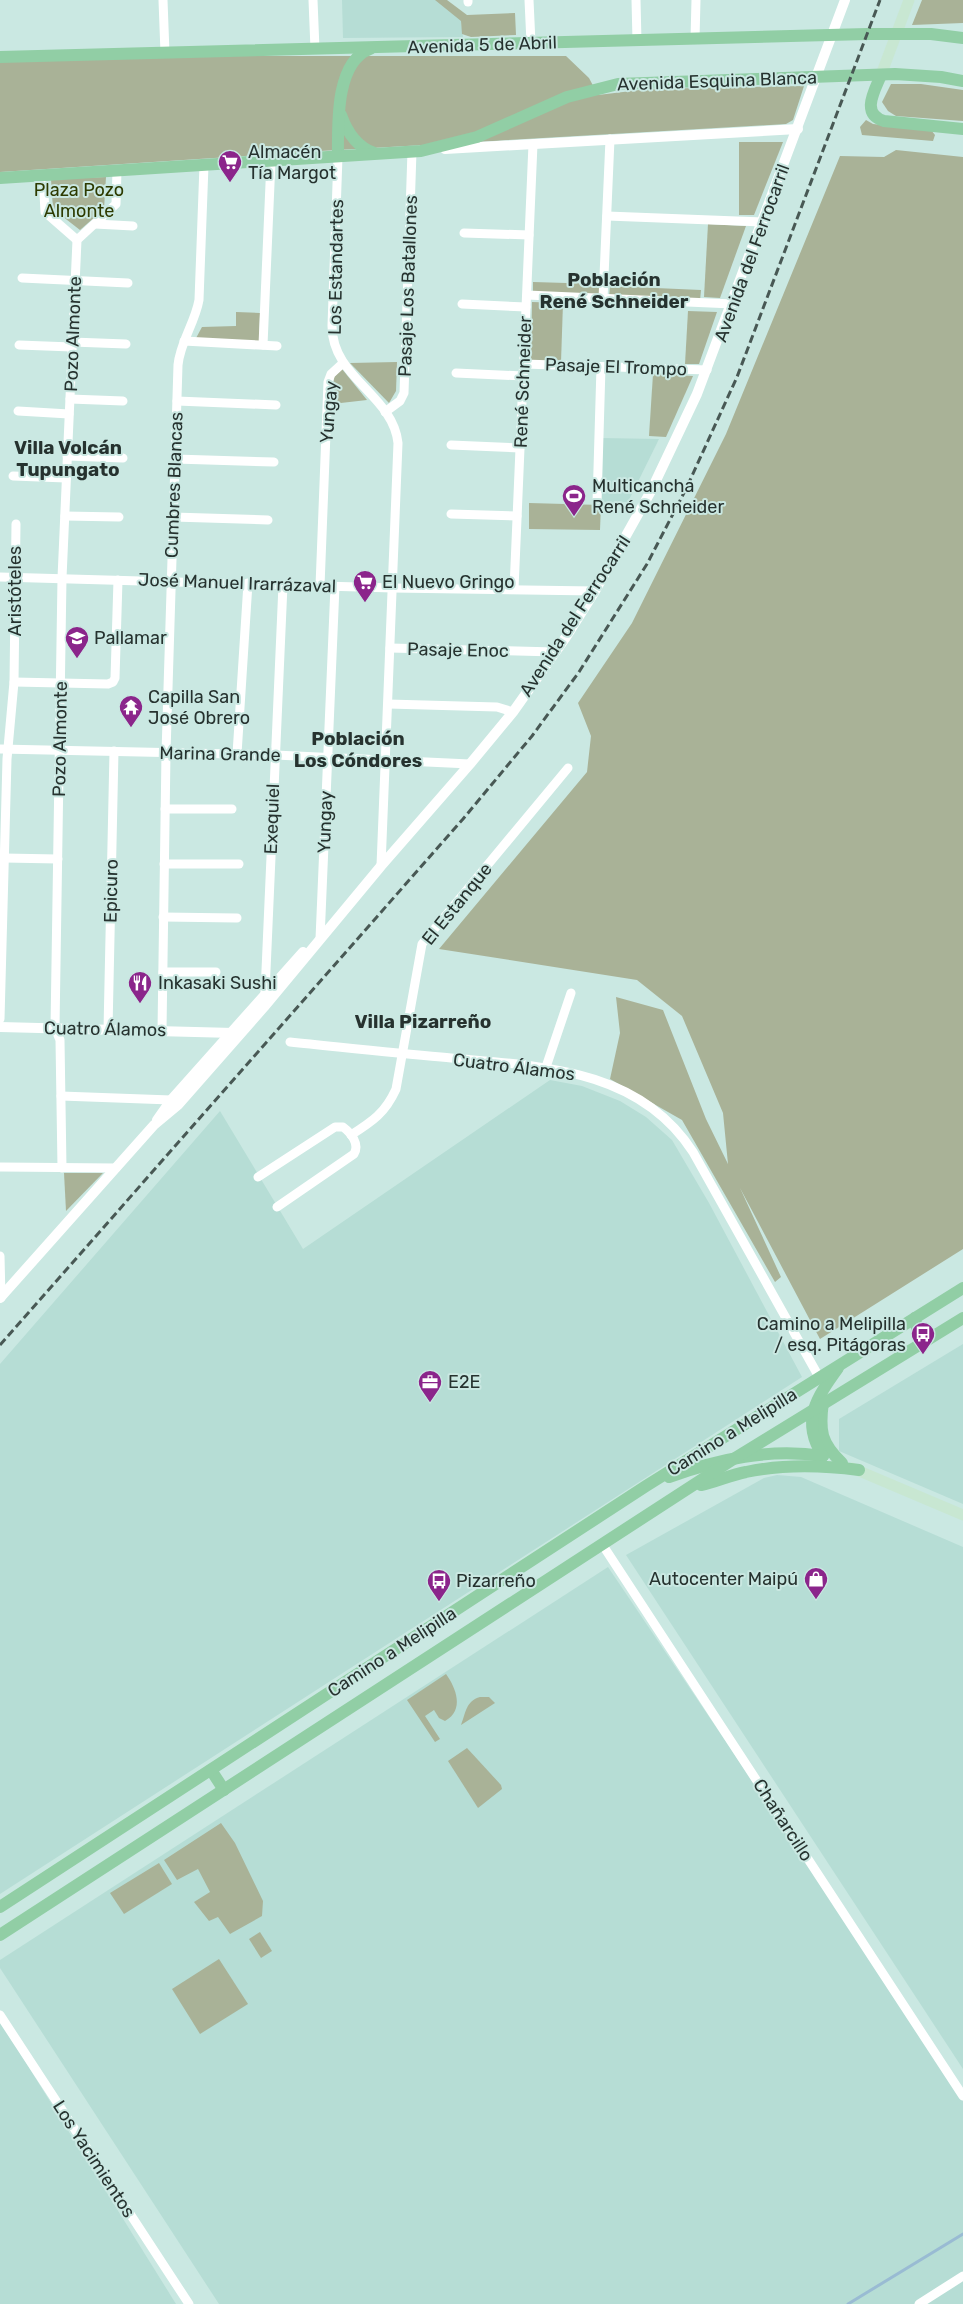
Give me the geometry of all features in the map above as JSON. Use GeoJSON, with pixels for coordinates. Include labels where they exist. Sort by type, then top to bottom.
{"type":"FeatureCollection","features":[{"type":"Feature","properties":{"kind":"main road"},"geometry":{"type":"LineString","coordinates":[[909,0],[870,104],[872,113],[884,121],[963,129]]}},
{"type":"Feature","properties":{"kind":"main road","name":"Avenida 5 de Abril"},"geometry":{"type":"LineString","coordinates":[[0,57],[831,35],[931,34],[963,38]]}},
{"type":"Feature","properties":{"kind":"main road"},"geometry":{"type":"LineString","coordinates":[[338,156],[342,87],[349,67],[362,53],[372,48]]}},
{"type":"Feature","properties":{"kind":"main road","name":"Avenida Esquina Blanca"},"geometry":{"type":"LineString","coordinates":[[0,178],[417,151],[477,137],[567,97],[600,87],[652,81],[747,81],[882,75],[934,76],[963,81]]}},
{"type":"Feature","properties":{"kind":"main road"},"geometry":{"type":"LineString","coordinates":[[340,113],[344,124],[356,142],[377,154]]}},
{"type":"Feature","properties":{"kind":"main road","name":"Camino a Melipilla"},"geometry":{"type":"LineString","coordinates":[[0,1907],[646,1486],[963,1288]]}},
{"type":"Feature","properties":{"kind":"main road"},"geometry":{"type":"LineString","coordinates":[[915,1318],[919,1332],[928,1340]]}},
{"type":"Feature","properties":{"kind":"main road","name":"Camino a Melipilla"},"geometry":{"type":"LineString","coordinates":[[0,1935],[688,1488],[963,1318]]}},
{"type":"Feature","properties":{"kind":"main road"},"geometry":{"type":"LineString","coordinates":[[823,1456],[813,1436],[811,1422],[840,1364]]}},
{"type":"Feature","properties":{"kind":"main road"},"geometry":{"type":"LineString","coordinates":[[818,1406],[822,1435],[830,1450],[842,1464]]}},
{"type":"Feature","properties":{"kind":"main road"},"geometry":{"type":"LineString","coordinates":[[646,1486],[696,1468],[735,1458],[772,1453],[823,1456],[963,1515]]}},
{"type":"Feature","properties":{"kind":"main road"},"geometry":{"type":"LineString","coordinates":[[688,1488],[744,1472],[785,1466],[859,1470]]}},
{"type":"Feature","properties":{"kind":"main road"},"geometry":{"type":"LineString","coordinates":[[211,1770],[224,1790]]}},
{"type":"Feature","properties":{"kind":"street"},"geometry":{"type":"LineString","coordinates":[[163,0],[165,53]]}},
{"type":"Feature","properties":{"kind":"street"},"geometry":{"type":"LineString","coordinates":[[313,0],[315,49]]}},
{"type":"Feature","properties":{"kind":"street"},"geometry":{"type":"LineString","coordinates":[[529,0],[531,43]]}},
{"type":"Feature","properties":{"kind":"street"},"geometry":{"type":"LineString","coordinates":[[636,0],[637,41]]}},
{"type":"Feature","properties":{"kind":"street"},"geometry":{"type":"LineString","coordinates":[[695,40],[696,0]]}},
{"type":"Feature","properties":{"kind":"street"},"geometry":{"type":"LineString","coordinates":[[831,35],[845,0]]}},
{"type":"Feature","properties":{"kind":"street","name":"Avenida del Ferrocarril"},"geometry":{"type":"LineString","coordinates":[[0,1298],[154,1125],[171,1100],[297,969],[381,866],[513,712],[555,652],[595,591],[651,491],[707,370],[798,129],[831,35]]}},
{"type":"Feature","properties":{"kind":"street","name":"Avenida Esquina Blanca"},"geometry":{"type":"LineString","coordinates":[[417,151],[798,129]]}},
{"type":"Feature","properties":{"kind":"street"},"geometry":{"type":"LineString","coordinates":[[604,299],[610,140]]}},
{"type":"Feature","properties":{"kind":"street","name":"René Schneider"},"geometry":{"type":"LineString","coordinates":[[514,589],[533,144]]}},
{"type":"Feature","properties":{"kind":"street","name":"Pasaje Los Batallones"},"geometry":{"type":"LineString","coordinates":[[385,412],[400,401],[404,392],[417,151]]}},
{"type":"Feature","properties":{"kind":"street","name":"Los Estandartes"},"geometry":{"type":"LineString","coordinates":[[338,156],[332,332],[336,351],[343,363],[394,424],[398,443],[381,866]]}},
{"type":"Feature","properties":{"kind":"street"},"geometry":{"type":"LineString","coordinates":[[263,345],[271,161]]}},
{"type":"Feature","properties":{"kind":"street","name":"Cumbres Blancas"},"geometry":{"type":"LineString","coordinates":[[162,1031],[170,582],[178,359],[196,313],[199,300],[204,165]]}},
{"type":"Feature","properties":{"kind":"street"},"geometry":{"type":"LineString","coordinates":[[43,175],[44,209],[77,240],[117,203],[117,170]]}},
{"type":"Feature","properties":{"kind":"street"},"geometry":{"type":"LineString","coordinates":[[607,216],[763,222]]}},
{"type":"Feature","properties":{"kind":"street"},"geometry":{"type":"LineString","coordinates":[[95,224],[133,226]]}},
{"type":"Feature","properties":{"kind":"street"},"geometry":{"type":"LineString","coordinates":[[464,233],[529,235]]}},
{"type":"Feature","properties":{"kind":"street","name":"Pozo Almonte"},"geometry":{"type":"LineString","coordinates":[[62,1168],[60,1040],[55,1028],[62,578],[77,240]]}},
{"type":"Feature","properties":{"kind":"street"},"geometry":{"type":"LineString","coordinates":[[22,278],[128,283]]}},
{"type":"Feature","properties":{"kind":"street"},"geometry":{"type":"LineString","coordinates":[[527,295],[733,304]]}},
{"type":"Feature","properties":{"kind":"street"},"geometry":{"type":"LineString","coordinates":[[462,304],[526,307]]}},
{"type":"Feature","properties":{"kind":"street"},"geometry":{"type":"LineString","coordinates":[[184,341],[277,346]]}},
{"type":"Feature","properties":{"kind":"street"},"geometry":{"type":"LineString","coordinates":[[20,345],[126,344]]}},
{"type":"Feature","properties":{"kind":"street","name":"Yungay"},"geometry":{"type":"LineString","coordinates":[[320,586],[328,382],[331,374],[343,363]]}},
{"type":"Feature","properties":{"kind":"street","name":"Pasaje El Trompo"},"geometry":{"type":"LineString","coordinates":[[524,364],[707,370]]}},
{"type":"Feature","properties":{"kind":"street"},"geometry":{"type":"LineString","coordinates":[[597,503],[601,366]]}},
{"type":"Feature","properties":{"kind":"street","name":"Pasaje El Trompo"},"geometry":{"type":"LineString","coordinates":[[456,373],[523,376]]}},
{"type":"Feature","properties":{"kind":"street"},"geometry":{"type":"LineString","coordinates":[[70,399],[123,401]]}},
{"type":"Feature","properties":{"kind":"street"},"geometry":{"type":"LineString","coordinates":[[177,401],[276,405]]}},
{"type":"Feature","properties":{"kind":"street"},"geometry":{"type":"LineString","coordinates":[[18,411],[69,414]]}},
{"type":"Feature","properties":{"kind":"street"},"geometry":{"type":"LineString","coordinates":[[451,445],[520,448]]}},
{"type":"Feature","properties":{"kind":"street"},"geometry":{"type":"LineString","coordinates":[[67,456],[123,458]]}},
{"type":"Feature","properties":{"kind":"street"},"geometry":{"type":"LineString","coordinates":[[175,459],[274,462]]}},
{"type":"Feature","properties":{"kind":"street"},"geometry":{"type":"LineString","coordinates":[[13,476],[66,478]]}},
{"type":"Feature","properties":{"kind":"street"},"geometry":{"type":"LineString","coordinates":[[451,514],[517,516]]}},
{"type":"Feature","properties":{"kind":"street"},"geometry":{"type":"LineString","coordinates":[[65,516],[119,517]]}},
{"type":"Feature","properties":{"kind":"street"},"geometry":{"type":"LineString","coordinates":[[173,517],[268,520]]}},
{"type":"Feature","properties":{"kind":"street","name":"Aristóteles"},"geometry":{"type":"LineString","coordinates":[[0,1019],[4,858],[4,750],[14,682],[16,524]]}},
{"type":"Feature","properties":{"kind":"street","name":"José Manuel Irarrázaval"},"geometry":{"type":"LineString","coordinates":[[0,577],[392,588],[595,591]]}},
{"type":"Feature","properties":{"kind":"street"},"geometry":{"type":"LineString","coordinates":[[14,682],[108,684],[113,682],[116,678],[118,580]]}},
{"type":"Feature","properties":{"kind":"street"},"geometry":{"type":"LineString","coordinates":[[237,754],[248,583]]}},
{"type":"Feature","properties":{"kind":"street","name":"Exequiel"},"geometry":{"type":"LineString","coordinates":[[265,993],[282,585]]}},
{"type":"Feature","properties":{"kind":"street","name":"Yungay"},"geometry":{"type":"LineString","coordinates":[[320,939],[335,586]]}},
{"type":"Feature","properties":{"kind":"street","name":"Pasaje Enoc"},"geometry":{"type":"LineString","coordinates":[[390,648],[555,652]]}},
{"type":"Feature","properties":{"kind":"street"},"geometry":{"type":"LineString","coordinates":[[388,704],[496,707],[513,712]]}},
{"type":"Feature","properties":{"kind":"street","name":"Marina Grande"},"geometry":{"type":"LineString","coordinates":[[4,750],[275,755],[470,764]]}},
{"type":"Feature","properties":{"kind":"street","name":"Epicuro"},"geometry":{"type":"LineString","coordinates":[[108,1030],[114,752]]}},
{"type":"Feature","properties":{"kind":"street","name":"El Estanque"},"geometry":{"type":"LineString","coordinates":[[351,1135],[376,1119],[390,1102],[396,1089],[404,1054],[418,956],[422,944],[568,768]]}},
{"type":"Feature","properties":{"kind":"street"},"geometry":{"type":"LineString","coordinates":[[165,809],[232,809]]}},
{"type":"Feature","properties":{"kind":"street"},"geometry":{"type":"LineString","coordinates":[[4,858],[58,859]]}},
{"type":"Feature","properties":{"kind":"street"},"geometry":{"type":"LineString","coordinates":[[164,864],[239,864]]}},
{"type":"Feature","properties":{"kind":"street"},"geometry":{"type":"LineString","coordinates":[[163,918],[237,918]]}},
{"type":"Feature","properties":{"kind":"street","name":"Avenida del Ferrocarril"},"geometry":{"type":"LineString","coordinates":[[154,1125],[178,1105],[265,993],[301,953],[320,939]]}},
{"type":"Feature","properties":{"kind":"street"},"geometry":{"type":"LineString","coordinates":[[163,972],[216,972]]}},
{"type":"Feature","properties":{"kind":"street"},"geometry":{"type":"LineString","coordinates":[[546,1067],[572,993]]}},
{"type":"Feature","properties":{"kind":"street","name":"Cuatro Álamos"},"geometry":{"type":"LineString","coordinates":[[0,1027],[235,1033]]}},
{"type":"Feature","properties":{"kind":"street","name":"Cuatro Álamos"},"geometry":{"type":"LineString","coordinates":[[290,1042],[546,1067],[594,1078],[625,1092],[655,1109],[676,1129],[702,1168],[819,1378]]}},
{"type":"Feature","properties":{"kind":"street"},"geometry":{"type":"LineString","coordinates":[[61,1096],[171,1100]]}},
{"type":"Feature","properties":{"kind":"street"},"geometry":{"type":"LineString","coordinates":[[258,1176],[334,1127],[343,1127],[351,1135],[356,1146],[354,1154],[277,1208]]}},
{"type":"Feature","properties":{"kind":"street"},"geometry":{"type":"LineString","coordinates":[[0,1167],[116,1168]]}},
{"type":"Feature","properties":{"kind":"street"},"geometry":{"type":"LineString","coordinates":[[0,1256],[0,1298]]}},
{"type":"Feature","properties":{"kind":"street","name":"Chañarcillo"},"geometry":{"type":"LineString","coordinates":[[602,1544],[963,2096]]}},
{"type":"Feature","properties":{"kind":"street","name":"Los Yacimientos"},"geometry":{"type":"LineString","coordinates":[[0,2015],[189,2304]]}},
{"type":"Feature","properties":{"kind":"street"},"geometry":{"type":"LineString","coordinates":[[919,2304],[963,2276]]}},
{"type":"Feature","properties":{"kind":"shaded area"},"geometry":{"type":"Polygon","coordinates":[[[342,0],[445,0],[460,13],[463,37],[343,38],[342,0]]]}},
{"type":"Feature","properties":{"kind":"shaded area"},"geometry":{"type":"Polygon","coordinates":[[[601,438],[659,439],[628,502],[599,502],[601,438]]]}},
{"type":"Feature","properties":{"kind":"shaded area","name":"Pizarreño"},"geometry":{"type":"Polygon","coordinates":[[[550,1080],[582,1086],[620,1101],[646,1117],[672,1140],[709,1203],[802,1377],[0,1894],[0,1364],[220,1111],[303,1249],[550,1080]]]}},
{"type":"Feature","properties":{"kind":"shaded area"},"geometry":{"type":"Polygon","coordinates":[[[963,1344],[963,1504],[839,1451],[839,1419],[963,1344]]]}},
{"type":"Feature","properties":{"kind":"shaded area"},"geometry":{"type":"Polygon","coordinates":[[[777,1475],[801,1477],[963,1547],[963,2069],[626,1555],[764,1478],[777,1475]]]}},
{"type":"Feature","properties":{"kind":"shaded area"},"geometry":{"type":"Polygon","coordinates":[[[608,1567],[963,2093],[963,2304],[219,2304],[0,1968],[0,1960],[608,1567]]]}},
{"type":"Feature","properties":{"kind":"shaded area"},"geometry":{"type":"Polygon","coordinates":[[[0,2021],[176,2304],[0,2304],[0,2021]]]}},
{"type":"Feature","properties":{"kind":"green space"},"geometry":{"type":"Polygon","coordinates":[[[435,0],[447,0],[467,15],[515,13],[516,35],[471,37],[462,34],[461,21],[435,0]]]}},
{"type":"Feature","properties":{"kind":"green space"},"geometry":{"type":"Polygon","coordinates":[[[922,0],[963,0],[963,23],[912,25],[922,0]]]}},
{"type":"Feature","properties":{"kind":"green space"},"geometry":{"type":"Polygon","coordinates":[[[167,56],[566,56],[589,78],[598,95],[648,89],[804,86],[793,120],[786,124],[0,172],[0,61],[167,56]]]}},
{"type":"Feature","properties":{"kind":"green space"},"geometry":{"type":"Polygon","coordinates":[[[891,84],[921,84],[963,90],[963,121],[896,116],[888,111],[882,102],[891,84]]]}},
{"type":"Feature","properties":{"kind":"green space"},"geometry":{"type":"Polygon","coordinates":[[[866,120],[873,124],[931,130],[935,135],[933,141],[862,135],[860,127],[866,120]]]}},
{"type":"Feature","properties":{"kind":"green space"},"geometry":{"type":"Polygon","coordinates":[[[739,142],[783,142],[754,215],[739,215],[739,142]]]}},
{"type":"Feature","properties":{"kind":"green space"},"geometry":{"type":"Polygon","coordinates":[[[896,150],[963,157],[963,1249],[820,1339],[740,1188],[781,1277],[775,1282],[682,1120],[610,1079],[620,1033],[616,997],[663,1010],[706,1119],[728,1164],[723,1113],[682,1016],[637,980],[439,949],[587,772],[591,736],[578,703],[632,623],[726,434],[840,156],[884,157],[896,150]]]}},
{"type":"Feature","properties":{"kind":"green space","name":"Plaza Pozo Almonte"},"geometry":{"type":"Polygon","coordinates":[[[106,177],[104,209],[80,230],[53,209],[51,179],[106,177]]]}},
{"type":"Feature","properties":{"kind":"green space"},"geometry":{"type":"Polygon","coordinates":[[[708,224],[746,226],[720,298],[704,297],[708,224]]]}},
{"type":"Feature","properties":{"kind":"green space"},"geometry":{"type":"Polygon","coordinates":[[[533,282],[600,284],[599,294],[533,292],[533,282]]]}},
{"type":"Feature","properties":{"kind":"green space"},"geometry":{"type":"Polygon","coordinates":[[[610,286],[701,290],[700,301],[609,297],[610,286]]]}},
{"type":"Feature","properties":{"kind":"green space"},"geometry":{"type":"Polygon","coordinates":[[[532,302],[563,303],[561,362],[531,361],[532,302]]]}},
{"type":"Feature","properties":{"kind":"green space"},"geometry":{"type":"Polygon","coordinates":[[[688,311],[717,312],[699,364],[685,364],[688,311]]]}},
{"type":"Feature","properties":{"kind":"green space"},"geometry":{"type":"Polygon","coordinates":[[[236,312],[260,313],[259,341],[195,340],[202,327],[236,326],[236,312]]]}},
{"type":"Feature","properties":{"kind":"green space"},"geometry":{"type":"Polygon","coordinates":[[[397,362],[396,391],[389,403],[350,363],[397,362]]]}},
{"type":"Feature","properties":{"kind":"green space"},"geometry":{"type":"Polygon","coordinates":[[[342,369],[367,400],[332,404],[334,377],[342,369]]]}},
{"type":"Feature","properties":{"kind":"green space"},"geometry":{"type":"Polygon","coordinates":[[[653,374],[693,376],[666,437],[649,436],[653,374]]]}},
{"type":"Feature","properties":{"kind":"green space","name":"Multicancha René Schneider"},"geometry":{"type":"Polygon","coordinates":[[[529,503],[601,505],[600,530],[529,529],[529,503]]]}},
{"type":"Feature","properties":{"kind":"green space"},"geometry":{"type":"Polygon","coordinates":[[[64,1173],[103,1173],[66,1211],[64,1173]]]}},
{"type":"Feature","properties":{"kind":"green space"},"geometry":{"type":"Polygon","coordinates":[[[446,1674],[453,1686],[457,1705],[455,1711],[445,1721],[439,1718],[434,1710],[425,1716],[440,1739],[435,1742],[407,1700],[446,1674]]]}},
{"type":"Feature","properties":{"kind":"green space"},"geometry":{"type":"Polygon","coordinates":[[[480,1697],[489,1697],[495,1703],[461,1725],[469,1704],[480,1697]]]}},
{"type":"Feature","properties":{"kind":"green space"},"geometry":{"type":"Polygon","coordinates":[[[467,1748],[501,1785],[502,1789],[478,1808],[448,1761],[467,1748]]]}},
{"type":"Feature","properties":{"kind":"green space"},"geometry":{"type":"Polygon","coordinates":[[[221,1823],[235,1843],[263,1901],[262,1916],[230,1934],[218,1917],[209,1921],[194,1902],[210,1892],[198,1869],[177,1880],[164,1860],[221,1823]]]}},
{"type":"Feature","properties":{"kind":"green space"},"geometry":{"type":"Polygon","coordinates":[[[159,1863],[172,1884],[124,1914],[110,1893],[159,1863]]]}},
{"type":"Feature","properties":{"kind":"green space"},"geometry":{"type":"Polygon","coordinates":[[[260,1932],[272,1951],[261,1958],[249,1939],[260,1932]]]}},
{"type":"Feature","properties":{"kind":"green space"},"geometry":{"type":"Polygon","coordinates":[[[219,1959],[248,2004],[200,2034],[172,1989],[219,1959]]]}},
{"type":"Feature","properties":{"kind":"waterway"},"geometry":{"type":"LineString","coordinates":[[848,2304],[963,2234]]}},
{"type":"Feature","properties":{"kind":"railway"},"geometry":{"type":"LineString","coordinates":[[0,1345],[463,819],[532,736],[579,672],[647,564],[686,489],[737,377],[880,0]]}},
{"type":"Feature","properties":{"kind":"place","name":"Almacén Tía Margot"},"geometry":{"type":"Point","coordinates":[230,183]}},
{"type":"Feature","properties":{"kind":"place","name":"Multicancha René Schneider"},"geometry":{"type":"Point","coordinates":[574,517]}},
{"type":"Feature","properties":{"kind":"place","name":"El Nuevo Gringo"},"geometry":{"type":"Point","coordinates":[365,603]}},
{"type":"Feature","properties":{"kind":"place","name":"Pallamar"},"geometry":{"type":"Point","coordinates":[77,659]}},
{"type":"Feature","properties":{"kind":"place","name":"Capilla San José Obrero"},"geometry":{"type":"Point","coordinates":[131,728]}},
{"type":"Feature","properties":{"kind":"place","name":"Inkasaki Sushi"},"geometry":{"type":"Point","coordinates":[140,1004]}},
{"type":"Feature","properties":{"kind":"place","name":"Camino a Melipilla / esq. Pitágoras"},"geometry":{"type":"Point","coordinates":[923,1355]}},
{"type":"Feature","properties":{"kind":"place","name":"E2E"},"geometry":{"type":"Point","coordinates":[430,1403]}},
{"type":"Feature","properties":{"kind":"place","name":"Autocenter Maipú"},"geometry":{"type":"Point","coordinates":[816,1600]}},
{"type":"Feature","properties":{"kind":"place","name":"Pizarreño"},"geometry":{"type":"Point","coordinates":[439,1602]}},
{"type":"Feature","properties":{"kind":"district","name":"Población René Schneider"},"geometry":{"type":"Point","coordinates":[614,290]}},
{"type":"Feature","properties":{"kind":"district","name":"Villa Volcán Tupungato"},"geometry":{"type":"Point","coordinates":[68,458]}},
{"type":"Feature","properties":{"kind":"district","name":"Población Los Cóndores"},"geometry":{"type":"Point","coordinates":[358,749]}},
{"type":"Feature","properties":{"kind":"district","name":"Villa Pizarreño"},"geometry":{"type":"Point","coordinates":[423,1021]}}]}
